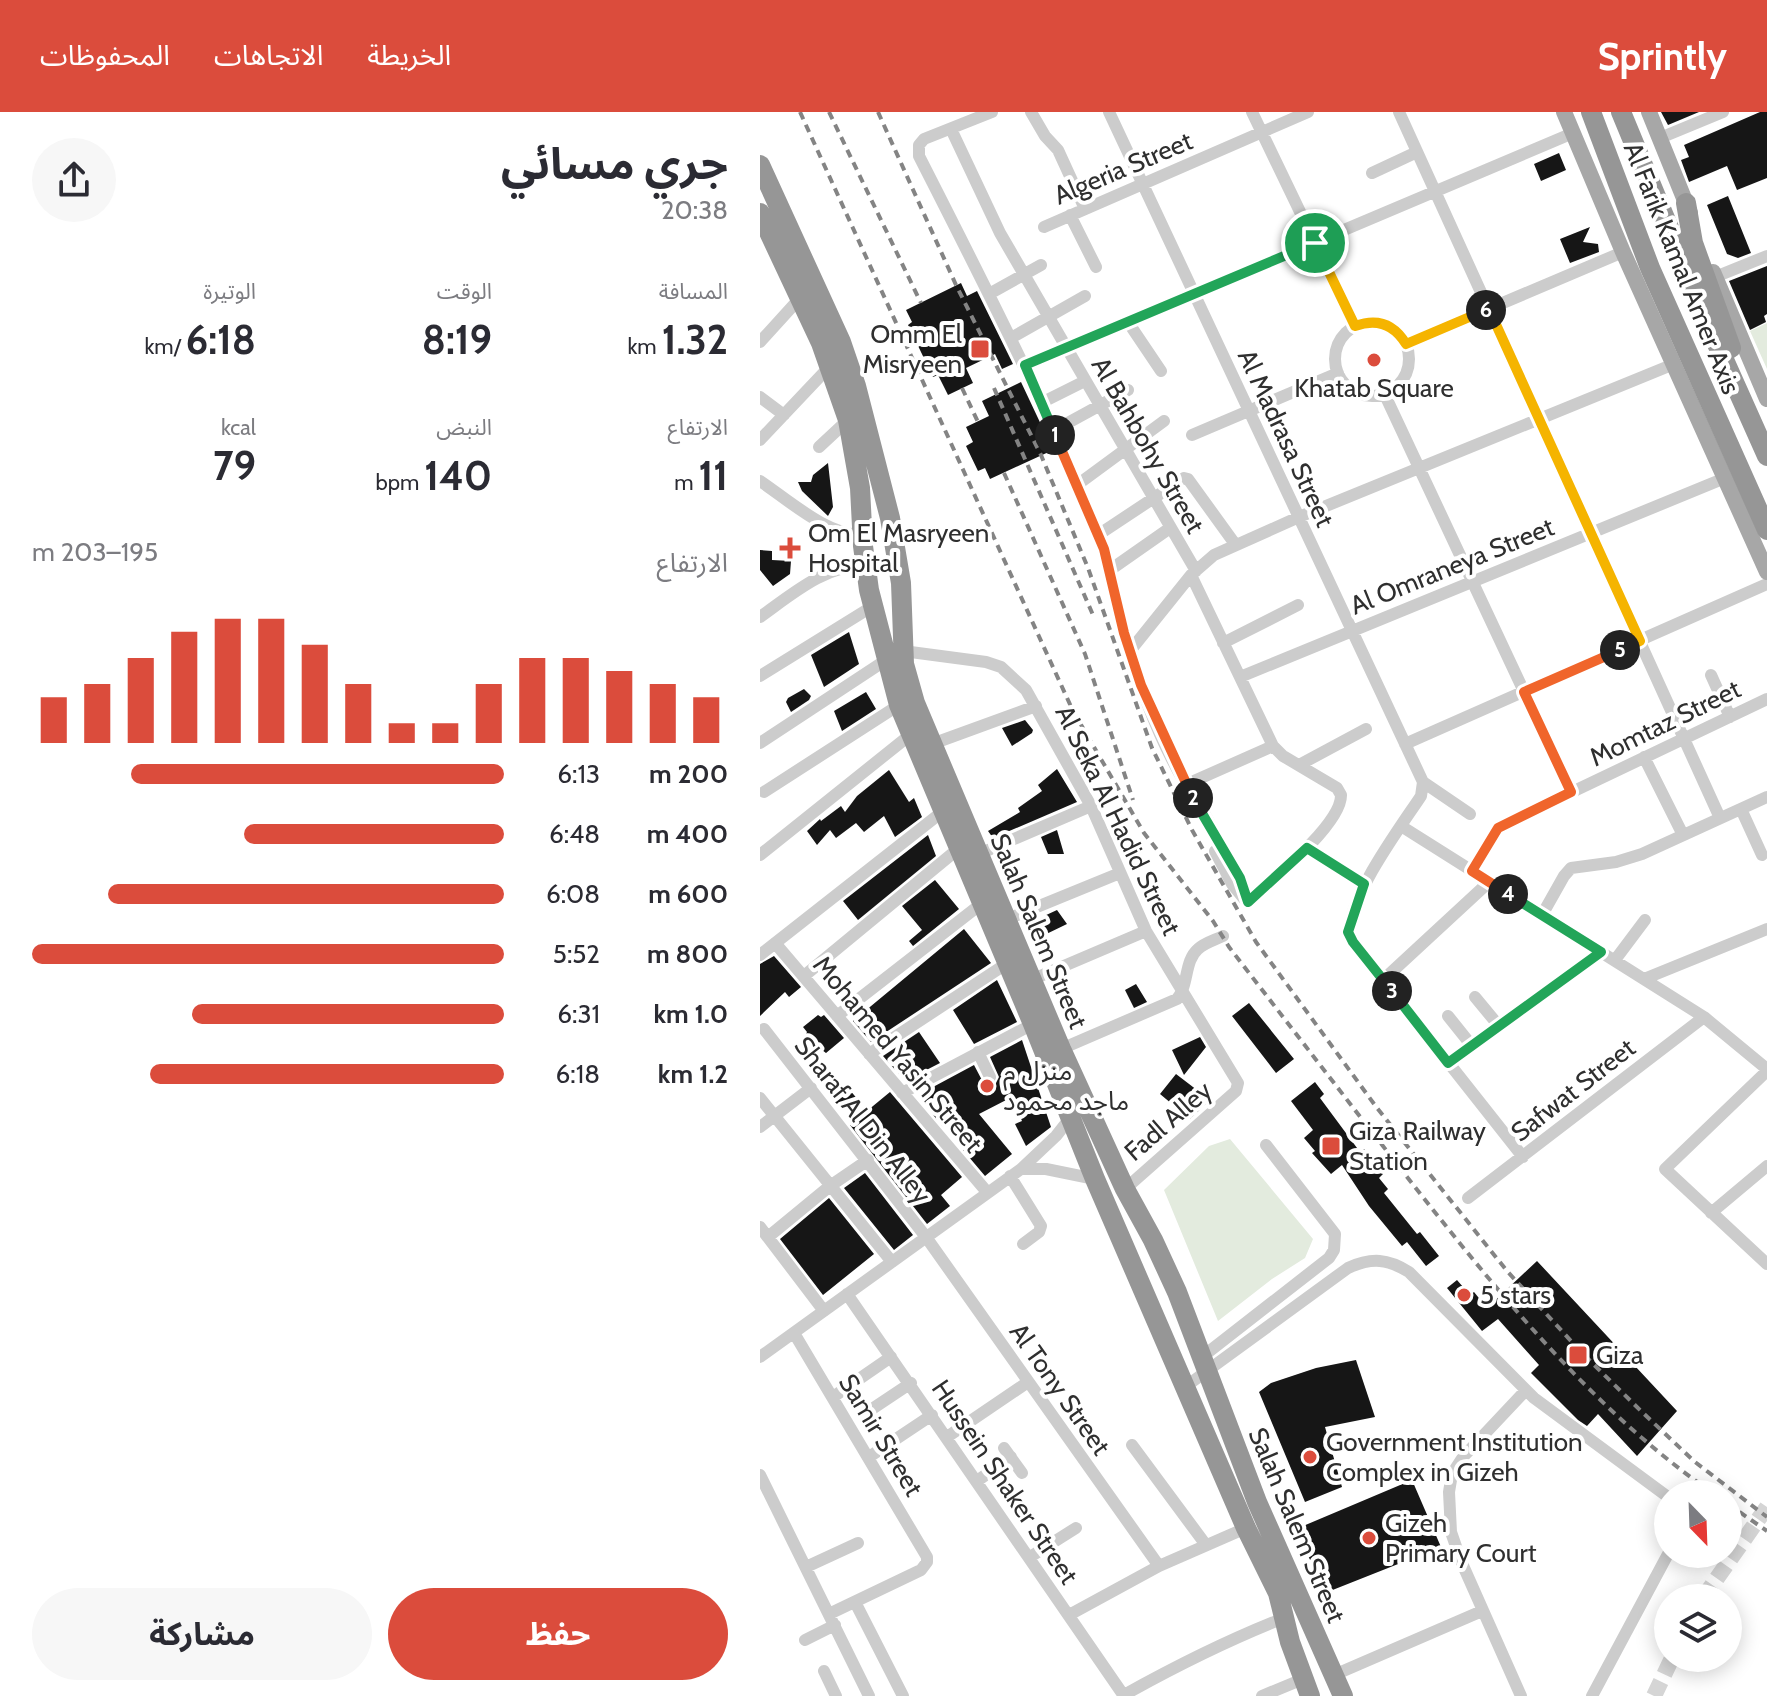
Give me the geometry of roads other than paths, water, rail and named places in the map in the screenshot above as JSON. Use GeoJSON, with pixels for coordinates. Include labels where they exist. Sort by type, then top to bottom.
{"type":"FeatureCollection","features":[{"type":"Feature","properties":{"kind":"highway","name":"Al Farik Kamal Amer Axis"},"geometry":{"type":"LineString","coordinates":[[1591,112],[1650,268],[1767,530]]}},
{"type":"Feature","properties":{"kind":"highway","name":"Al Farik Kamal Amer Axis"},"geometry":{"type":"LineString","coordinates":[[1621,112],[1767,456]]}},
{"type":"Feature","properties":{"kind":"highway","name":"Salah Salem Street"},"geometry":{"type":"LineString","coordinates":[[760,165],[846,357],[890,518],[901,583],[894,656],[899,705],[1095,1179],[1246,1528],[1278,1593],[1284,1618],[1308,1679]]}},
{"type":"Feature","properties":{"kind":"highway"},"geometry":{"type":"LineString","coordinates":[[1686,203],[1693,243],[1724,326],[1756,431]]}},
{"type":"Feature","properties":{"kind":"highway","name":"Salah Salem Street"},"geometry":{"type":"LineString","coordinates":[[760,213],[765,239],[800,298],[830,366],[848,420],[860,488],[865,565],[873,606],[1061,1049],[1125,1189],[1153,1240],[1205,1364],[1257,1502],[1343,1696]]}},
{"type":"Feature","properties":{"kind":"highway"},"geometry":{"type":"LineString","coordinates":[[863,534],[881,527],[890,518]]}},
{"type":"Feature","properties":{"kind":"highway"},"geometry":{"type":"LineString","coordinates":[[865,565],[885,570],[901,583]]}},
{"type":"Feature","properties":{"kind":"highway"},"geometry":{"type":"LineString","coordinates":[[1132,1262],[1144,1267],[1153,1279],[1185,1352],[1205,1364]]}},
{"type":"Feature","properties":{"kind":"highway"},"geometry":{"type":"LineString","coordinates":[[1278,1593],[1308,1679],[1325,1696]]}},
{"type":"Feature","properties":{"kind":"main road"},"geometry":{"type":"LineString","coordinates":[[1564,112],[1623,252],[1767,572]]}},
{"type":"Feature","properties":{"kind":"main road"},"geometry":{"type":"LineString","coordinates":[[1649,112],[1767,399]]}},
{"type":"Feature","properties":{"kind":"street"},"geometry":{"type":"LineString","coordinates":[[992,112],[924,139],[919,145],[919,156],[1025,365],[1098,535],[1130,651],[1157,722],[1185,785],[1240,878],[1248,902],[1307,848],[1339,808],[1341,795],[1337,788],[1273,746],[1185,785]]}},
{"type":"Feature","properties":{"kind":"street"},"geometry":{"type":"LineString","coordinates":[[1031,112],[1045,136],[1058,150],[1085,209]]}},
{"type":"Feature","properties":{"kind":"street","name":"Al Madrasa Street"},"geometry":{"type":"LineString","coordinates":[[1109,112],[1423,782]]}},
{"type":"Feature","properties":{"kind":"street"},"geometry":{"type":"LineString","coordinates":[[1252,112],[1355,326]]}},
{"type":"Feature","properties":{"kind":"street","name":"Algeria Street"},"geometry":{"type":"LineString","coordinates":[[1044,227],[1308,112]]}},
{"type":"Feature","properties":{"kind":"street"},"geometry":{"type":"LineString","coordinates":[[1399,112],[1720,818]]}},
{"type":"Feature","properties":{"kind":"street"},"geometry":{"type":"LineString","coordinates":[[1660,138],[1723,112]]}},
{"type":"Feature","properties":{"kind":"street","name":"Al Bahbohy Street"},"geometry":{"type":"LineString","coordinates":[[951,129],[1000,233],[1194,573],[1223,643],[1273,746]]}},
{"type":"Feature","properties":{"kind":"street"},"geometry":{"type":"LineString","coordinates":[[1025,365],[1573,133]]}},
{"type":"Feature","properties":{"kind":"street"},"geometry":{"type":"LineString","coordinates":[[1372,173],[1417,152]]}},
{"type":"Feature","properties":{"kind":"street"},"geometry":{"type":"LineString","coordinates":[[1070,215],[1096,267]]}},
{"type":"Feature","properties":{"kind":"street"},"geometry":{"type":"LineString","coordinates":[[1406,344],[1623,252]]}},
{"type":"Feature","properties":{"kind":"street"},"geometry":{"type":"LineString","coordinates":[[1715,277],[1767,256]]}},
{"type":"Feature","properties":{"kind":"street"},"geometry":{"type":"LineString","coordinates":[[989,294],[1041,265]]}},
{"type":"Feature","properties":{"kind":"street"},"geometry":{"type":"LineString","coordinates":[[1011,338],[1085,296]]}},
{"type":"Feature","properties":{"kind":"street"},"geometry":{"type":"LineString","coordinates":[[760,342],[800,298]]}},
{"type":"Feature","properties":{"kind":"street"},"geometry":{"type":"LineString","coordinates":[[1128,322],[1161,371]]}},
{"type":"Feature","properties":{"kind":"street"},"geometry":{"type":"LineString","coordinates":[[1375,322],[1384,324],[1393,328],[1406,344],[1409,364],[1406,373],[1393,389],[1384,393],[1357,392],[1338,373],[1337,346],[1355,326],[1375,322]]}},
{"type":"Feature","properties":{"kind":"street"},"geometry":{"type":"LineString","coordinates":[[1130,651],[1194,573],[1214,555],[1299,517],[1674,364]]}},
{"type":"Feature","properties":{"kind":"street"},"geometry":{"type":"LineString","coordinates":[[760,440],[830,366]]}},
{"type":"Feature","properties":{"kind":"street"},"geometry":{"type":"LineString","coordinates":[[1192,435],[1338,373]]}},
{"type":"Feature","properties":{"kind":"street"},"geometry":{"type":"LineString","coordinates":[[1041,403],[1085,381]]}},
{"type":"Feature","properties":{"kind":"street"},"geometry":{"type":"LineString","coordinates":[[1053,431],[1128,390]]}},
{"type":"Feature","properties":{"kind":"street"},"geometry":{"type":"LineString","coordinates":[[1384,393],[1571,792]]}},
{"type":"Feature","properties":{"kind":"street"},"geometry":{"type":"LineString","coordinates":[[760,397],[784,415]]}},
{"type":"Feature","properties":{"kind":"street"},"geometry":{"type":"LineString","coordinates":[[819,447],[848,420]]}},
{"type":"Feature","properties":{"kind":"street"},"geometry":{"type":"LineString","coordinates":[[1077,485],[1164,421]]}},
{"type":"Feature","properties":{"kind":"street"},"geometry":{"type":"LineString","coordinates":[[1098,535],[1186,478],[1235,544]]}},
{"type":"Feature","properties":{"kind":"street","name":"Al Omraneya Street"},"geometry":{"type":"LineString","coordinates":[[1240,677],[1725,478]]}},
{"type":"Feature","properties":{"kind":"street"},"geometry":{"type":"LineString","coordinates":[[760,481],[836,530],[852,535],[863,534]]}},
{"type":"Feature","properties":{"kind":"street"},"geometry":{"type":"LineString","coordinates":[[1110,570],[1170,528]]}},
{"type":"Feature","properties":{"kind":"street"},"geometry":{"type":"LineString","coordinates":[[760,617],[830,572],[865,565]]}},
{"type":"Feature","properties":{"kind":"street"},"geometry":{"type":"LineString","coordinates":[[1405,744],[1767,584]]}},
{"type":"Feature","properties":{"kind":"street"},"geometry":{"type":"LineString","coordinates":[[1223,643],[1298,605]]}},
{"type":"Feature","properties":{"kind":"street"},"geometry":{"type":"LineString","coordinates":[[760,676],[873,606]]}},
{"type":"Feature","properties":{"kind":"street"},"geometry":{"type":"LineString","coordinates":[[760,743],[894,656]]}},
{"type":"Feature","properties":{"kind":"street","name":"Al Seka Al Hadid Street"},"geometry":{"type":"LineString","coordinates":[[894,656],[986,662],[1001,667],[1026,690],[1091,806],[1146,931],[1238,1085]]}},
{"type":"Feature","properties":{"kind":"street"},"geometry":{"type":"LineString","coordinates":[[1711,675],[1730,717]]}},
{"type":"Feature","properties":{"kind":"street","name":"Momtaz Street"},"geometry":{"type":"LineString","coordinates":[[1472,871],[1498,828],[1767,699]]}},
{"type":"Feature","properties":{"kind":"street"},"geometry":{"type":"LineString","coordinates":[[764,792],[899,705]]}},
{"type":"Feature","properties":{"kind":"street"},"geometry":{"type":"LineString","coordinates":[[932,744],[1036,706]]}},
{"type":"Feature","properties":{"kind":"street"},"geometry":{"type":"LineString","coordinates":[[1299,765],[1366,729]]}},
{"type":"Feature","properties":{"kind":"street"},"geometry":{"type":"LineString","coordinates":[[760,855],[910,735]]}},
{"type":"Feature","properties":{"kind":"street"},"geometry":{"type":"LineString","coordinates":[[1644,757],[1683,835]]}},
{"type":"Feature","properties":{"kind":"street"},"geometry":{"type":"LineString","coordinates":[[1470,814],[1423,782],[1421,796],[1364,884],[1349,927],[1350,938],[1523,1157]]}},
{"type":"Feature","properties":{"kind":"street"},"geometry":{"type":"LineString","coordinates":[[1542,915],[1571,868],[1629,858],[1767,797]]}},
{"type":"Feature","properties":{"kind":"street"},"geometry":{"type":"LineString","coordinates":[[979,854],[1091,806]]}},
{"type":"Feature","properties":{"kind":"street"},"geometry":{"type":"LineString","coordinates":[[1741,809],[1762,855]]}},
{"type":"Feature","properties":{"kind":"street"},"geometry":{"type":"LineString","coordinates":[[760,955],[942,812]]}},
{"type":"Feature","properties":{"kind":"street"},"geometry":{"type":"LineString","coordinates":[[1401,826],[1704,1017],[1767,1070],[1665,1169],[1767,1263]]}},
{"type":"Feature","properties":{"kind":"street"},"geometry":{"type":"LineString","coordinates":[[1307,848],[1364,884]]}},
{"type":"Feature","properties":{"kind":"street"},"geometry":{"type":"LineString","coordinates":[[804,976],[958,849]]}},
{"type":"Feature","properties":{"kind":"street"},"geometry":{"type":"LineString","coordinates":[[1005,920],[1120,873]]}},
{"type":"Feature","properties":{"kind":"street"},"geometry":{"type":"LineString","coordinates":[[1383,980],[1489,882]]}},
{"type":"Feature","properties":{"kind":"street"},"geometry":{"type":"LineString","coordinates":[[837,1016],[981,904]]}},
{"type":"Feature","properties":{"kind":"street"},"geometry":{"type":"LineString","coordinates":[[1615,960],[1645,920]]}},
{"type":"Feature","properties":{"kind":"street"},"geometry":{"type":"LineString","coordinates":[[1644,979],[1767,929]]}},
{"type":"Feature","properties":{"kind":"street"},"geometry":{"type":"LineString","coordinates":[[1031,980],[1146,931]]}},
{"type":"Feature","properties":{"kind":"street"},"geometry":{"type":"LineString","coordinates":[[1061,1049],[1171,1002],[1182,993],[1197,949],[1223,936]]}},
{"type":"Feature","properties":{"kind":"street","name":"Mohamed Yasin Street"},"geometry":{"type":"LineString","coordinates":[[775,943],[987,1192]]}},
{"type":"Feature","properties":{"kind":"street"},"geometry":{"type":"LineString","coordinates":[[1448,1063],[1601,952]]}},
{"type":"Feature","properties":{"kind":"street"},"geometry":{"type":"LineString","coordinates":[[869,1054],[1006,964]]}},
{"type":"Feature","properties":{"kind":"street"},"geometry":{"type":"LineString","coordinates":[[1475,997],[1499,1026]]}},
{"type":"Feature","properties":{"kind":"street"},"geometry":{"type":"LineString","coordinates":[[1448,1016],[1472,1046]]}},
{"type":"Feature","properties":{"kind":"street","name":"Safwat Street"},"geometry":{"type":"LineString","coordinates":[[1468,1198],[1704,1017]]}},
{"type":"Feature","properties":{"kind":"street"},"geometry":{"type":"LineString","coordinates":[[902,1093],[1033,1024]]}},
{"type":"Feature","properties":{"kind":"street","name":"Sharaf Al Din Alley"},"geometry":{"type":"LineString","coordinates":[[764,1029],[926,1237]]}},
{"type":"Feature","properties":{"kind":"street"},"geometry":{"type":"LineString","coordinates":[[978,1052],[990,1077]]}},
{"type":"Feature","properties":{"kind":"street","name":"Fadl Alley"},"geometry":{"type":"LineString","coordinates":[[1125,1189],[1236,1091],[1238,1085]]}},
{"type":"Feature","properties":{"kind":"street"},"geometry":{"type":"LineString","coordinates":[[760,1127],[811,1088]]}},
{"type":"Feature","properties":{"kind":"street"},"geometry":{"type":"LineString","coordinates":[[760,1098],[892,1262]]}},
{"type":"Feature","properties":{"kind":"street"},"geometry":{"type":"LineString","coordinates":[[760,1357],[1016,1172],[1040,1153],[1071,1117]]}},
{"type":"Feature","properties":{"kind":"street"},"geometry":{"type":"LineString","coordinates":[[1185,1387],[1205,1364],[1329,1258],[1334,1250],[1335,1234],[1266,1145]]}},
{"type":"Feature","properties":{"kind":"street"},"geometry":{"type":"LineString","coordinates":[[824,1311],[764,1232],[868,1160]]}},
{"type":"Feature","properties":{"kind":"street"},"geometry":{"type":"LineString","coordinates":[[1711,1213],[1767,1166]]}},
{"type":"Feature","properties":{"kind":"street"},"geometry":{"type":"LineString","coordinates":[[1016,1172],[1071,1172],[1095,1179]]}},
{"type":"Feature","properties":{"kind":"street"},"geometry":{"type":"LineString","coordinates":[[1016,1172],[1041,1226],[1039,1232],[1023,1244]]}},
{"type":"Feature","properties":{"kind":"street","name":"Al Tony Street"},"geometry":{"type":"LineString","coordinates":[[926,1237],[1159,1566]]}},
{"type":"Feature","properties":{"kind":"street"},"geometry":{"type":"LineString","coordinates":[[1205,1364],[1348,1268],[1359,1262],[1378,1259],[1392,1262],[1409,1272],[1526,1390],[1654,1486]]}},
{"type":"Feature","properties":{"kind":"street","name":"Hussein Shaker Street"},"geometry":{"type":"LineString","coordinates":[[847,1294],[1124,1696]]}},
{"type":"Feature","properties":{"kind":"street","name":"Samir Street"},"geometry":{"type":"LineString","coordinates":[[794,1333],[925,1552],[927,1562],[921,1570],[855,1602]]}},
{"type":"Feature","properties":{"kind":"street"},"geometry":{"type":"LineString","coordinates":[[833,1397],[891,1357]]}},
{"type":"Feature","properties":{"kind":"street"},"geometry":{"type":"LineString","coordinates":[[947,1437],[1028,1382]]}},
{"type":"Feature","properties":{"kind":"street"},"geometry":{"type":"LineString","coordinates":[[869,1411],[911,1383]]}},
{"type":"Feature","properties":{"kind":"street"},"geometry":{"type":"LineString","coordinates":[[1520,1696],[1451,1532],[1449,1492],[1452,1474],[1463,1457],[1526,1390]]}},
{"type":"Feature","properties":{"kind":"street"},"geometry":{"type":"LineString","coordinates":[[869,1457],[932,1415]]}},
{"type":"Feature","properties":{"kind":"street"},"geometry":{"type":"LineString","coordinates":[[1132,1445],[1206,1545]]}},
{"type":"Feature","properties":{"kind":"street"},"geometry":{"type":"LineString","coordinates":[[977,1481],[1007,1453],[1022,1473]]}},
{"type":"Feature","properties":{"kind":"street"},"geometry":{"type":"LineString","coordinates":[[760,1475],[869,1696]]}},
{"type":"Feature","properties":{"kind":"street"},"geometry":{"type":"LineString","coordinates":[[1030,1557],[1076,1528]]}},
{"type":"Feature","properties":{"kind":"street"},"geometry":{"type":"LineString","coordinates":[[1069,1615],[1159,1566],[1246,1528]]}},
{"type":"Feature","properties":{"kind":"street"},"geometry":{"type":"LineString","coordinates":[[806,1567],[858,1543]]}},
{"type":"Feature","properties":{"kind":"street"},"geometry":{"type":"LineString","coordinates":[[1592,1696],[1661,1568]]}},
{"type":"Feature","properties":{"kind":"street"},"geometry":{"type":"LineString","coordinates":[[805,1640],[855,1602],[903,1696]]}},
{"type":"Feature","properties":{"kind":"street"},"geometry":{"type":"LineString","coordinates":[[1334,1675],[1482,1611]]}},
{"type":"Feature","properties":{"kind":"street"},"geometry":{"type":"LineString","coordinates":[[1124,1696],[1175,1666],[1284,1618]]}},
{"type":"Feature","properties":{"kind":"street"},"geometry":{"type":"LineString","coordinates":[[824,1671],[836,1696]]}},
{"type":"Feature","properties":{"kind":"street"},"geometry":{"type":"LineString","coordinates":[[1262,1696],[1308,1679]]}},
{"type":"Feature","properties":{"kind":"tunnel"},"geometry":{"type":"LineString","coordinates":[[1713,1584],[1767,1507]]}},
{"type":"Feature","properties":{"kind":"tunnel"},"geometry":{"type":"LineString","coordinates":[[1654,1696],[1665,1672]]}},
{"type":"Feature","properties":{"kind":"railway"},"geometry":{"type":"LineString","coordinates":[[800,112],[1073,711],[1144,833],[1388,1153],[1515,1309],[1628,1426],[1695,1480]]}},
{"type":"Feature","properties":{"kind":"railway"},"geometry":{"type":"LineString","coordinates":[[829,112],[921,303]]}},
{"type":"Feature","properties":{"kind":"railway"},"geometry":{"type":"LineString","coordinates":[[878,112],[956,285],[1041,455],[1088,568],[1152,748],[1192,830],[1256,942],[1377,1108],[1507,1271],[1582,1353],[1641,1411],[1695,1462],[1767,1517]]}},
{"type":"Feature","properties":{"kind":"railway"},"geometry":{"type":"LineString","coordinates":[[962,388],[978,422]]}},
{"type":"Feature","properties":{"kind":"railway"},"geometry":{"type":"LineString","coordinates":[[994,388],[1093,615]]}},
{"type":"Feature","properties":{"kind":"railway"},"geometry":{"type":"LineString","coordinates":[[1004,473],[1085,654],[1133,800]]}},
{"type":"Feature","properties":{"kind":"railway"},"geometry":{"type":"LineString","coordinates":[[1742,1514],[1767,1531]]}},
{"type":"Feature","properties":{"kind":"place","name":"Omm El Misryeen"},"geometry":{"type":"Point","coordinates":[980,349]}},
{"type":"Feature","properties":{"kind":"place","name":"Khatab Square"},"geometry":{"type":"Point","coordinates":[1374,360]}},
{"type":"Feature","properties":{"kind":"place","name":"Om El Masryeen Hospital"},"geometry":{"type":"Point","coordinates":[790,548]}},
{"type":"Feature","properties":{"kind":"place","name":"منزل م ماجد محمود"},"geometry":{"type":"Point","coordinates":[987,1086]}},
{"type":"Feature","properties":{"kind":"place","name":"Giza Railway Station"},"geometry":{"type":"Point","coordinates":[1331,1146]}},
{"type":"Feature","properties":{"kind":"place","name":"5 stars"},"geometry":{"type":"Point","coordinates":[1464,1295]}},
{"type":"Feature","properties":{"kind":"place","name":"Giza"},"geometry":{"type":"Point","coordinates":[1578,1355]}},
{"type":"Feature","properties":{"kind":"place","name":"Government Institution Complex in Gizeh"},"geometry":{"type":"Point","coordinates":[1310,1457]}},
{"type":"Feature","properties":{"kind":"place","name":"Gizeh Primary Court"},"geometry":{"type":"Point","coordinates":[1369,1538]}}]}
